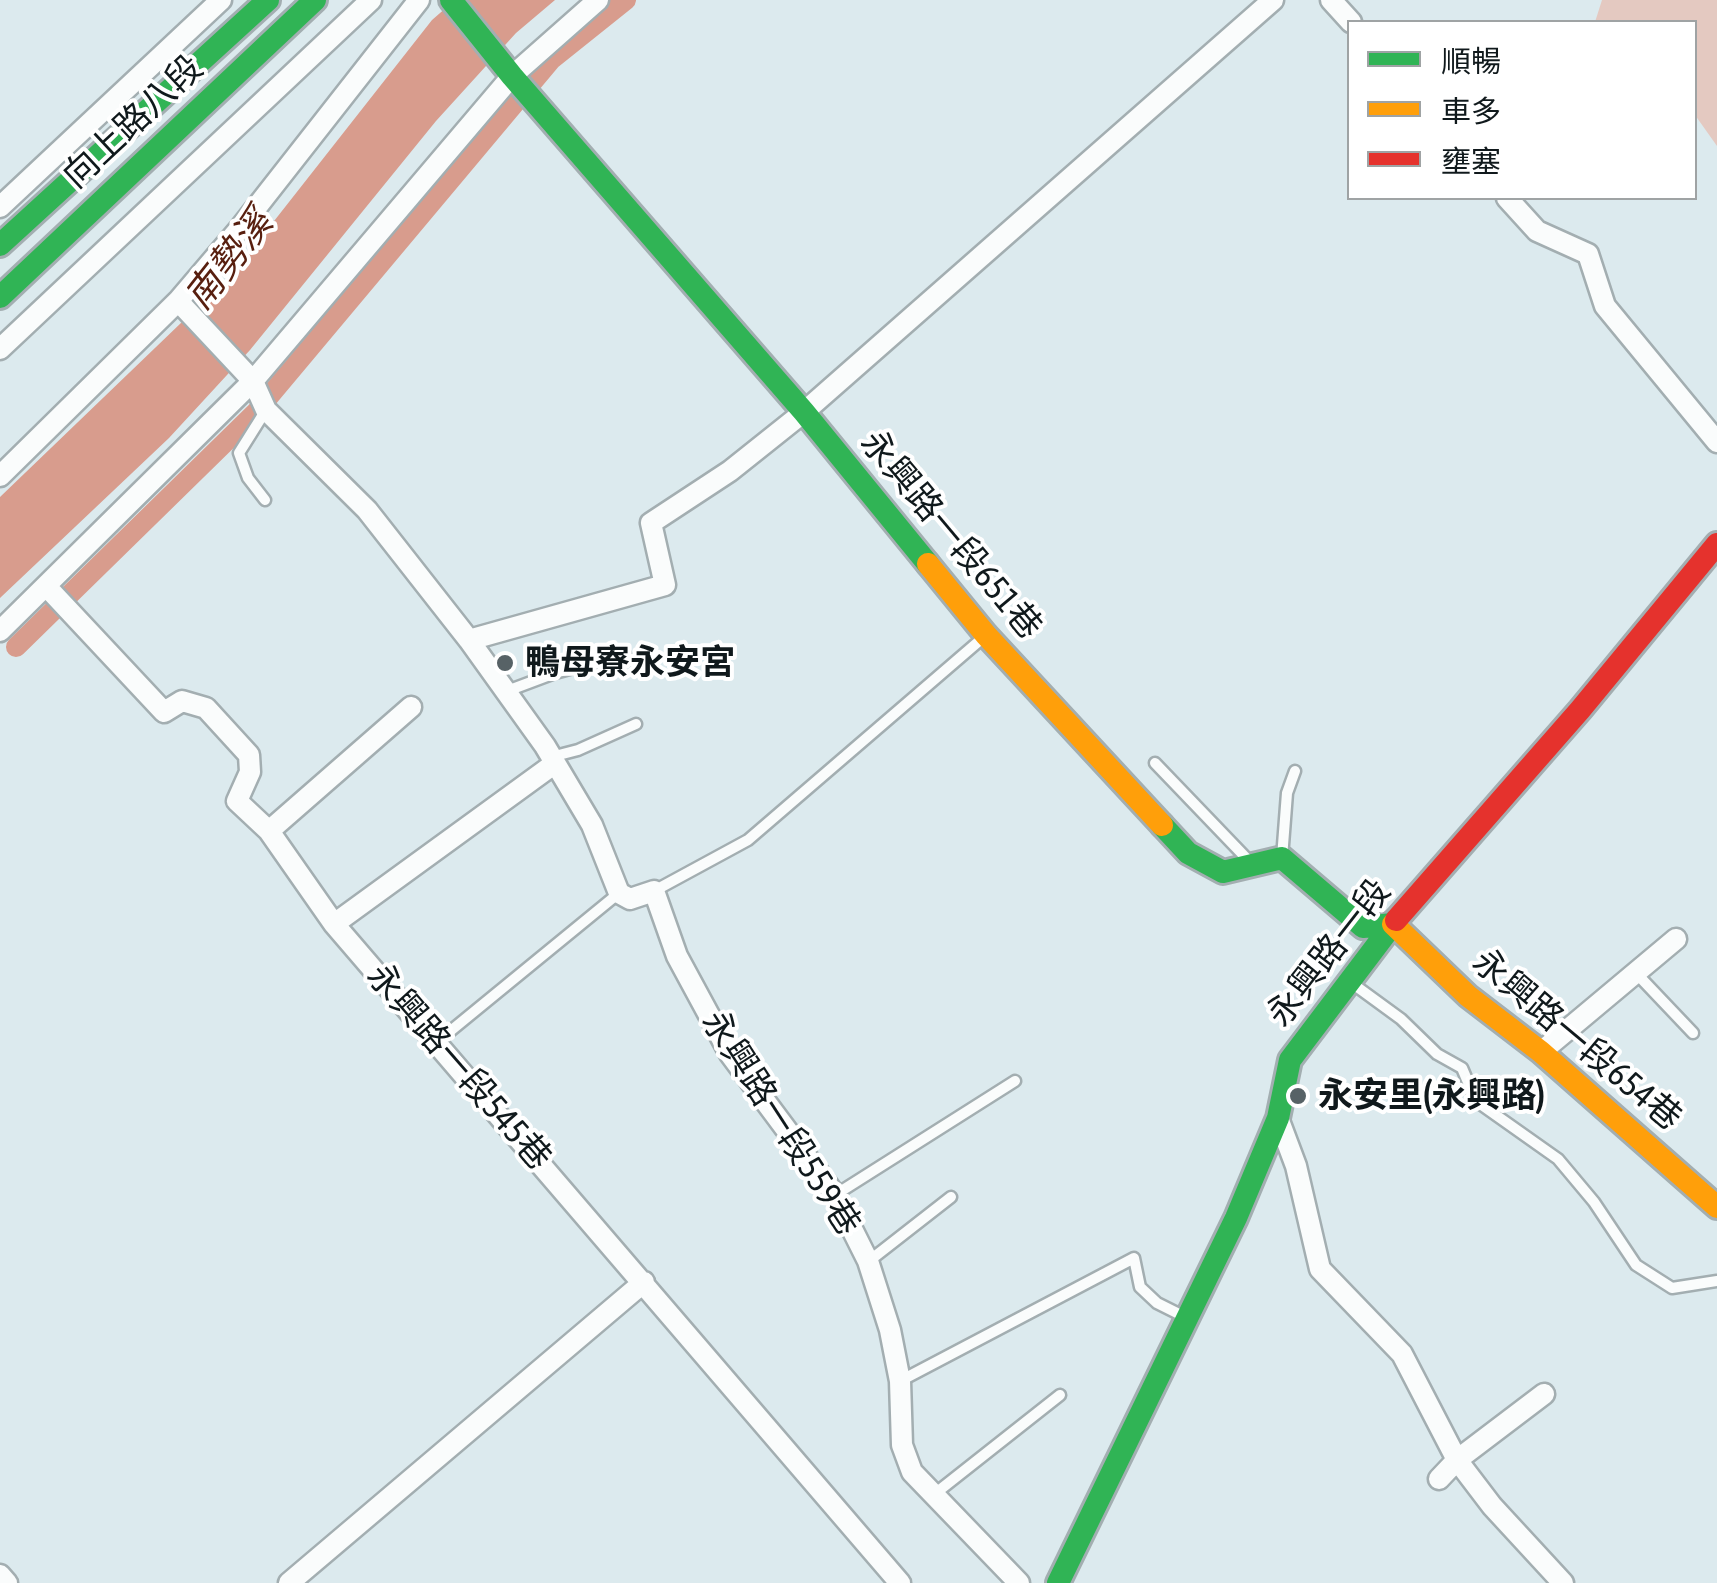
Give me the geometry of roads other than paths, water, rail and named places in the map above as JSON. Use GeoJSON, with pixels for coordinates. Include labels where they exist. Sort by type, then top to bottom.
{"type":"FeatureCollection","features":[{"type":"Feature","properties":{"kind":"street"},"geometry":{"type":"LineString","coordinates":[[0,207],[221,0]]}},
{"type":"Feature","properties":{"kind":"street","name":"向上路八段"},"geometry":{"type":"LineString","coordinates":[[0,245],[268,0]]}},
{"type":"Feature","properties":{"kind":"street","name":"向上路八段"},"geometry":{"type":"LineString","coordinates":[[0,297],[315,0]]}},
{"type":"Feature","properties":{"kind":"street"},"geometry":{"type":"LineString","coordinates":[[0,348],[370,0]]}},
{"type":"Feature","properties":{"kind":"street"},"geometry":{"type":"LineString","coordinates":[[0,476],[183,306],[419,0]]}},
{"type":"Feature","properties":{"kind":"street","name":"永興路一段651巷"},"geometry":{"type":"LineString","coordinates":[[450,0],[804,412],[986,635],[1188,853],[1223,872],[1282,858]]}},
{"type":"Feature","properties":{"kind":"street"},"geometry":{"type":"LineString","coordinates":[[0,631],[248,375],[512,76],[598,0]]}},
{"type":"Feature","properties":{"kind":"street"},"geometry":{"type":"LineString","coordinates":[[469,640],[665,585],[651,523],[730,471],[804,412],[1273,0]]}},
{"type":"Feature","properties":{"kind":"street"},"geometry":{"type":"LineString","coordinates":[[1330,0],[1349,20]]}},
{"type":"Feature","properties":{"kind":"street"},"geometry":{"type":"LineString","coordinates":[[1509,200],[1537,231],[1588,254],[1604,306],[1717,442]]}},
{"type":"Feature","properties":{"kind":"street"},"geometry":{"type":"LineString","coordinates":[[183,306],[248,375],[266,410],[367,510],[507,691],[592,824],[619,893],[630,899],[654,891]]}},
{"type":"Feature","properties":{"kind":"street","name":"永興路一段"},"geometry":{"type":"LineString","coordinates":[[1058,1583],[1188,1318],[1278,1118],[1290,1060],[1393,924],[1580,710],[1717,544]]}},
{"type":"Feature","properties":{"kind":"street","name":"永興路一段545巷"},"geometry":{"type":"LineString","coordinates":[[46,586],[164,712],[182,701],[206,708],[249,756],[250,772],[237,801],[269,831],[334,924],[900,1583]]}},
{"type":"Feature","properties":{"kind":"street"},"geometry":{"type":"LineString","coordinates":[[269,831],[411,707]]}},
{"type":"Feature","properties":{"kind":"street"},"geometry":{"type":"LineString","coordinates":[[334,924],[552,761]]}},
{"type":"Feature","properties":{"kind":"street"},"geometry":{"type":"LineString","coordinates":[[1282,858],[1364,927],[1393,924]]}},
{"type":"Feature","properties":{"kind":"street","name":"永興路一段559巷"},"geometry":{"type":"LineString","coordinates":[[654,891],[677,956],[730,1054],[835,1195],[868,1261],[880,1292],[900,1382],[902,1445],[912,1472],[1019,1583]]}},
{"type":"Feature","properties":{"kind":"street","name":"永興路一段654巷"},"geometry":{"type":"LineString","coordinates":[[1393,924],[1468,996],[1541,1052],[1717,1207]]}},
{"type":"Feature","properties":{"kind":"street"},"geometry":{"type":"LineString","coordinates":[[1541,1052],[1676,939]]}},
{"type":"Feature","properties":{"kind":"street"},"geometry":{"type":"LineString","coordinates":[[1278,1118],[1296,1166],[1320,1269],[1402,1354],[1457,1460],[1492,1506],[1563,1583]]}},
{"type":"Feature","properties":{"kind":"street"},"geometry":{"type":"LineString","coordinates":[[289,1583],[644,1282]]}},
{"type":"Feature","properties":{"kind":"street"},"geometry":{"type":"LineString","coordinates":[[1439,1479],[1457,1460],[1544,1394]]}},
{"type":"Feature","properties":{"kind":"street"},"geometry":{"type":"LineString","coordinates":[[0,1575],[7,1583]]}},
{"type":"Feature","properties":{"kind":"lane"},"geometry":{"type":"LineString","coordinates":[[265,500],[248,478],[239,454],[266,410]]}},
{"type":"Feature","properties":{"kind":"lane"},"geometry":{"type":"LineString","coordinates":[[654,891],[748,840],[986,635]]}},
{"type":"Feature","properties":{"kind":"lane"},"geometry":{"type":"LineString","coordinates":[[507,691],[626,654]]}},
{"type":"Feature","properties":{"kind":"lane"},"geometry":{"type":"LineString","coordinates":[[552,761],[636,724]]}},
{"type":"Feature","properties":{"kind":"lane"},"geometry":{"type":"LineString","coordinates":[[1156,762],[1253,864]]}},
{"type":"Feature","properties":{"kind":"lane"},"geometry":{"type":"LineString","coordinates":[[1282,858],[1286,793],[1295,771]]}},
{"type":"Feature","properties":{"kind":"lane"},"geometry":{"type":"LineString","coordinates":[[436,1042],[619,893]]}},
{"type":"Feature","properties":{"kind":"lane"},"geometry":{"type":"LineString","coordinates":[[1636,972],[1693,1033]]}},
{"type":"Feature","properties":{"kind":"lane"},"geometry":{"type":"LineString","coordinates":[[1348,981],[1401,1020],[1437,1054],[1462,1068],[1476,1101],[1558,1159],[1594,1202],[1636,1265],[1672,1288],[1717,1281]]}},
{"type":"Feature","properties":{"kind":"lane"},"geometry":{"type":"LineString","coordinates":[[835,1195],[1015,1081]]}},
{"type":"Feature","properties":{"kind":"lane"},"geometry":{"type":"LineString","coordinates":[[868,1261],[951,1197]]}},
{"type":"Feature","properties":{"kind":"lane"},"geometry":{"type":"LineString","coordinates":[[900,1382],[1134,1258],[1140,1286],[1157,1303],[1188,1318]]}},
{"type":"Feature","properties":{"kind":"lane"},"geometry":{"type":"LineString","coordinates":[[932,1496],[1060,1394]]}},
{"type":"Feature","properties":{"kind":"waterway"},"geometry":{"type":"LineString","coordinates":[[16,647],[256,412],[551,60],[626,0]]}},
{"type":"Feature","properties":{"kind":"place","name":"鴨母寮永安宮"},"geometry":{"type":"Point","coordinates":[505,663]}},
{"type":"Feature","properties":{"kind":"place","name":"永安里(永興路)"},"geometry":{"type":"Point","coordinates":[1298,1096]}},
{"type":"Feature","properties":{"kind":"water label","name":"南勢溪"},"geometry":{"type":"Point","coordinates":[229,260]}}]}
